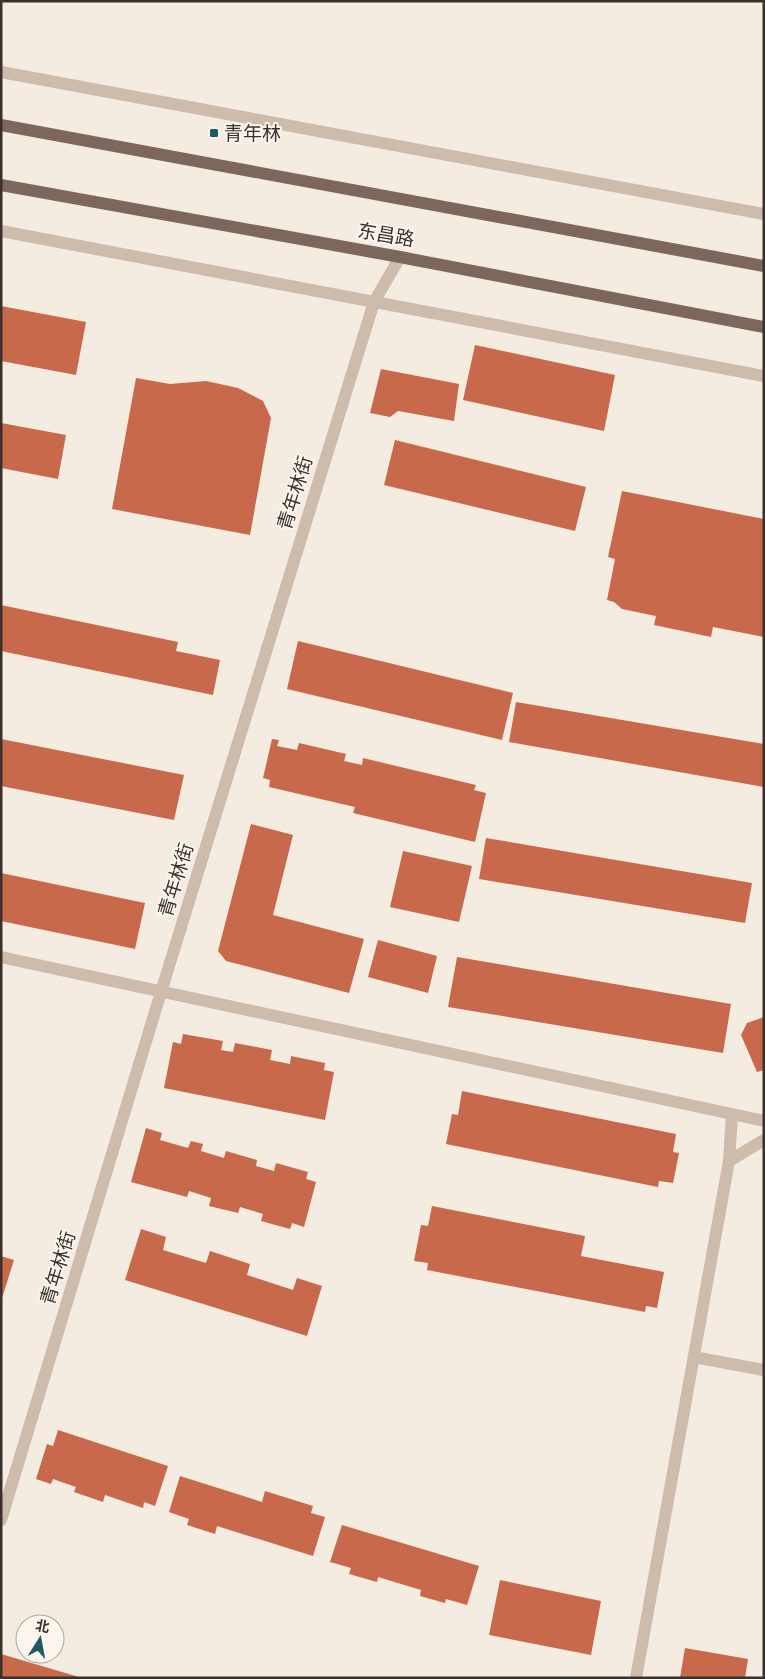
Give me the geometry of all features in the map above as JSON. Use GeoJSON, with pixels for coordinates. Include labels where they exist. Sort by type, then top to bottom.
{"type":"FeatureCollection","features":[{"type":"Feature","properties":{"kind":"main road","name":"东昌路"},"geometry":{"type":"LineString","coordinates":[[1,125],[764,266]]}},
{"type":"Feature","properties":{"kind":"main road","name":"东昌路"},"geometry":{"type":"LineString","coordinates":[[1,185],[400,257],[764,327]]}},
{"type":"Feature","properties":{"kind":"street"},"geometry":{"type":"LineString","coordinates":[[1,72],[764,214]]}},
{"type":"Feature","properties":{"kind":"street"},"geometry":{"type":"LineString","coordinates":[[1,231],[764,376]]}},
{"type":"Feature","properties":{"kind":"street","name":"青年林街"},"geometry":{"type":"LineString","coordinates":[[1,1520],[161,992],[374,302],[400,257]]}},
{"type":"Feature","properties":{"kind":"street"},"geometry":{"type":"LineString","coordinates":[[1,956],[764,1121]]}},
{"type":"Feature","properties":{"kind":"street"},"geometry":{"type":"LineString","coordinates":[[636,1678],[729,1161],[732,1114]]}},
{"type":"Feature","properties":{"kind":"street"},"geometry":{"type":"LineString","coordinates":[[729,1161],[764,1140]]}},
{"type":"Feature","properties":{"kind":"street"},"geometry":{"type":"LineString","coordinates":[[694,1357],[764,1370]]}},
{"type":"Feature","properties":{"kind":"building"},"geometry":{"type":"Polygon","coordinates":[[[1,306],[86,322],[76,375],[1,361],[1,306]]]}},
{"type":"Feature","properties":{"kind":"building"},"geometry":{"type":"Polygon","coordinates":[[[475,345],[615,375],[604,431],[463,400],[475,345]]]}},
{"type":"Feature","properties":{"kind":"building"},"geometry":{"type":"Polygon","coordinates":[[[381,369],[459,384],[454,421],[398,411],[390,417],[370,413],[381,369]]]}},
{"type":"Feature","properties":{"kind":"building"},"geometry":{"type":"Polygon","coordinates":[[[136,378],[170,384],[206,381],[238,388],[263,401],[271,418],[250,535],[112,509],[136,378]]]}},
{"type":"Feature","properties":{"kind":"building"},"geometry":{"type":"Polygon","coordinates":[[[1,423],[66,435],[58,479],[1,468],[1,423]]]}},
{"type":"Feature","properties":{"kind":"building"},"geometry":{"type":"Polygon","coordinates":[[[395,440],[586,487],[575,531],[384,485],[395,440]]]}},
{"type":"Feature","properties":{"kind":"building"},"geometry":{"type":"Polygon","coordinates":[[[622,491],[764,519],[764,637],[713,627],[711,637],[654,625],[656,616],[622,609],[614,602],[607,600],[615,559],[608,557],[622,491]]]}},
{"type":"Feature","properties":{"kind":"building"},"geometry":{"type":"Polygon","coordinates":[[[1,605],[178,642],[176,651],[220,660],[213,695],[1,651],[1,605]]]}},
{"type":"Feature","properties":{"kind":"building"},"geometry":{"type":"Polygon","coordinates":[[[298,641],[513,693],[502,740],[287,689],[298,641]]]}},
{"type":"Feature","properties":{"kind":"building"},"geometry":{"type":"Polygon","coordinates":[[[516,702],[764,744],[764,787],[509,742],[516,702]]]}},
{"type":"Feature","properties":{"kind":"building"},"geometry":{"type":"Polygon","coordinates":[[[1,739],[184,775],[174,820],[1,786],[1,739]]]}},
{"type":"Feature","properties":{"kind":"building"},"geometry":{"type":"Polygon","coordinates":[[[272,739],[279,740],[277,746],[297,750],[299,743],[346,754],[344,761],[362,765],[363,758],[476,785],[474,790],[486,793],[475,842],[353,813],[355,807],[269,787],[270,780],[263,778],[272,739]]]}},
{"type":"Feature","properties":{"kind":"building"},"geometry":{"type":"Polygon","coordinates":[[[251,824],[293,835],[273,915],[364,939],[349,993],[226,961],[218,951],[251,824]]]}},
{"type":"Feature","properties":{"kind":"building"},"geometry":{"type":"Polygon","coordinates":[[[486,838],[752,883],[745,923],[479,879],[486,838]]]}},
{"type":"Feature","properties":{"kind":"building"},"geometry":{"type":"Polygon","coordinates":[[[403,851],[472,866],[459,922],[390,907],[403,851]]]}},
{"type":"Feature","properties":{"kind":"building"},"geometry":{"type":"Polygon","coordinates":[[[1,873],[145,903],[135,949],[1,921],[1,873]]]}},
{"type":"Feature","properties":{"kind":"building"},"geometry":{"type":"Polygon","coordinates":[[[378,940],[437,956],[428,993],[368,977],[378,940]]]}},
{"type":"Feature","properties":{"kind":"building"},"geometry":{"type":"Polygon","coordinates":[[[457,957],[731,1004],[723,1053],[448,1007],[457,957]]]}},
{"type":"Feature","properties":{"kind":"building"},"geometry":{"type":"Polygon","coordinates":[[[764,1017],[764,1070],[757,1072],[741,1035],[747,1023],[764,1017]]]}},
{"type":"Feature","properties":{"kind":"building"},"geometry":{"type":"Polygon","coordinates":[[[183,1034],[223,1041],[221,1050],[233,1052],[235,1043],[272,1050],[270,1060],[290,1064],[291,1056],[325,1063],[324,1070],[334,1072],[325,1120],[164,1088],[173,1042],[181,1044],[183,1034]]]}},
{"type":"Feature","properties":{"kind":"building"},"geometry":{"type":"Polygon","coordinates":[[[462,1091],[676,1134],[673,1152],[679,1153],[673,1183],[659,1181],[658,1187],[446,1144],[452,1114],[458,1115],[462,1091]]]}},
{"type":"Feature","properties":{"kind":"building"},"geometry":{"type":"Polygon","coordinates":[[[146,1128],[162,1133],[160,1140],[188,1148],[191,1141],[203,1144],[201,1151],[224,1158],[226,1151],[257,1160],[256,1166],[274,1171],[276,1163],[308,1172],[306,1179],[316,1182],[304,1227],[292,1223],[290,1229],[261,1221],[263,1214],[240,1207],[238,1213],[209,1206],[211,1198],[189,1191],[187,1197],[131,1182],[146,1128]]]}},
{"type":"Feature","properties":{"kind":"building"},"geometry":{"type":"Polygon","coordinates":[[[432,1206],[585,1236],[581,1256],[664,1272],[657,1308],[646,1306],[645,1312],[427,1270],[428,1263],[414,1261],[421,1225],[428,1226],[432,1206]]]}},
{"type":"Feature","properties":{"kind":"building"},"geometry":{"type":"Polygon","coordinates":[[[141,1229],[166,1237],[163,1250],[206,1263],[210,1251],[250,1264],[247,1275],[293,1290],[297,1278],[322,1286],[307,1336],[125,1280],[141,1229]]]}},
{"type":"Feature","properties":{"kind":"building"},"geometry":{"type":"Polygon","coordinates":[[[1,1256],[14,1260],[2,1298],[1,1298],[1,1256]]]}},
{"type":"Feature","properties":{"kind":"building"},"geometry":{"type":"Polygon","coordinates":[[[58,1430],[168,1466],[155,1506],[144,1502],[143,1508],[105,1495],[103,1502],[74,1492],[76,1487],[53,1479],[51,1484],[36,1479],[47,1444],[53,1446],[58,1430]]]}},
{"type":"Feature","properties":{"kind":"building"},"geometry":{"type":"Polygon","coordinates":[[[180,1476],[262,1502],[265,1491],[313,1506],[311,1513],[325,1517],[313,1556],[217,1526],[215,1534],[187,1525],[189,1519],[169,1512],[180,1476]]]}},
{"type":"Feature","properties":{"kind":"building"},"geometry":{"type":"Polygon","coordinates":[[[342,1525],[479,1566],[467,1605],[446,1599],[445,1603],[420,1596],[421,1590],[378,1577],[377,1582],[349,1574],[351,1568],[330,1562],[342,1525]]]}},
{"type":"Feature","properties":{"kind":"building"},"geometry":{"type":"Polygon","coordinates":[[[500,1580],[601,1601],[591,1655],[489,1635],[500,1580]]]}},
{"type":"Feature","properties":{"kind":"building"},"geometry":{"type":"Polygon","coordinates":[[[685,1648],[748,1659],[745,1678],[680,1678],[685,1648]]]}},
{"type":"Feature","properties":{"kind":"building"},"geometry":{"type":"Polygon","coordinates":[[[1,1654],[15,1658],[15,1664],[35,1664],[79,1677],[79,1678],[1,1678],[1,1654]]]}},
{"type":"Feature","properties":{"kind":"place","name":"青年林"},"geometry":{"type":"Point","coordinates":[214,133]}}]}
